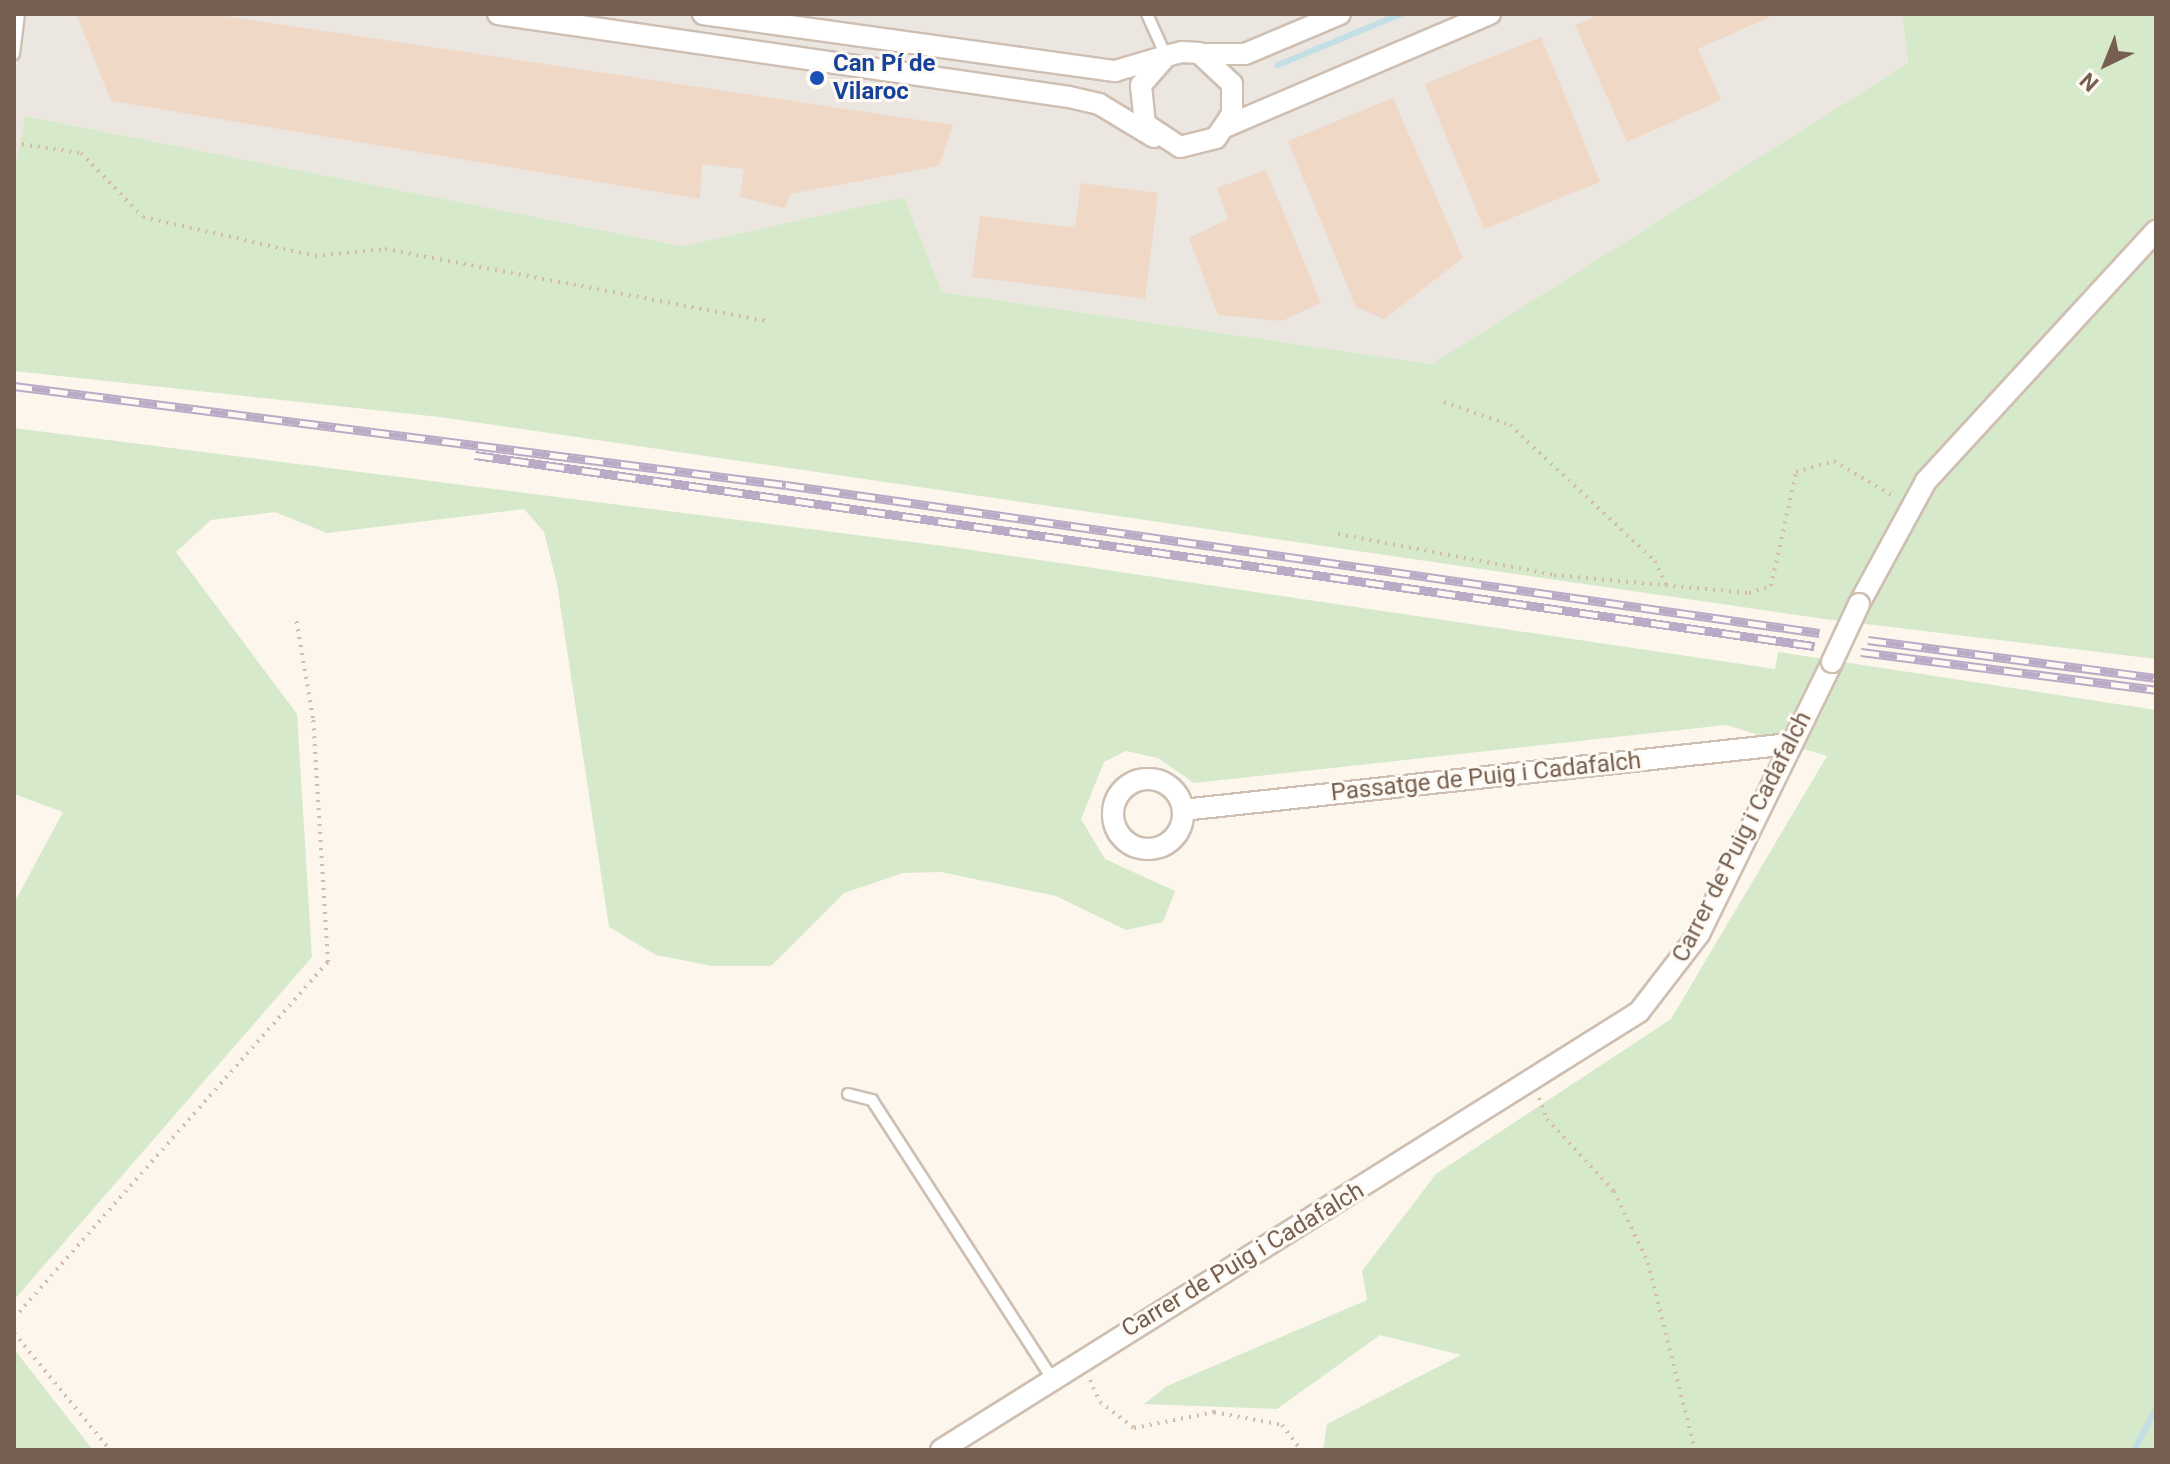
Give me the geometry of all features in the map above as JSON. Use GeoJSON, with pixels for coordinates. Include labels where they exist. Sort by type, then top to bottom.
{"type":"FeatureCollection","features":[{"type":"Feature","properties":{"kind":"street"},"geometry":{"type":"LineString","coordinates":[[498,14],[1069,97],[1099,104],[1164,142],[1196,147],[1227,126],[1490,14]]}},
{"type":"Feature","properties":{"kind":"street"},"geometry":{"type":"LineString","coordinates":[[703,14],[1073,68],[1115,71],[1166,56],[1245,54],[1340,14]]}},
{"type":"Feature","properties":{"kind":"street"},"geometry":{"type":"LineString","coordinates":[[1199,53],[1232,84],[1227,126]]}},
{"type":"Feature","properties":{"kind":"street"},"geometry":{"type":"LineString","coordinates":[[1164,142],[1145,124],[1138,96],[1148,70],[1166,56]]}},
{"type":"Feature","properties":{"kind":"street","name":"Carrer de Puig i Cadafalch"},"geometry":{"type":"LineString","coordinates":[[941,1450],[1081,1359],[1533,1083],[1639,1012],[1671,976],[1699,934],[1859,604],[1912,505],[1951,453],[2156,231]]}},
{"type":"Feature","properties":{"kind":"street","name":"Passatge de Puig i Cadafalch"},"geometry":{"type":"LineString","coordinates":[[1183,810],[1790,744]]}},
{"type":"Feature","properties":{"kind":"lane"},"geometry":{"type":"LineString","coordinates":[[14,54],[19,14]]}},
{"type":"Feature","properties":{"kind":"lane"},"geometry":{"type":"LineString","coordinates":[[1147,14],[1166,56]]}},
{"type":"Feature","properties":{"kind":"lane"},"geometry":{"type":"LineString","coordinates":[[848,1094],[872,1100],[1052,1378]]}},
{"type":"Feature","properties":{"kind":"path"},"geometry":{"type":"LineString","coordinates":[[14,143],[81,153],[143,217],[315,256],[385,249],[770,322]]}},
{"type":"Feature","properties":{"kind":"path"},"geometry":{"type":"LineString","coordinates":[[1444,402],[1510,425],[1655,561],[1666,585]]}},
{"type":"Feature","properties":{"kind":"path"},"geometry":{"type":"LineString","coordinates":[[1338,534],[1554,575],[1749,593],[1771,586],[1796,472],[1834,461],[1912,505]]}},
{"type":"Feature","properties":{"kind":"path"},"geometry":{"type":"LineString","coordinates":[[14,1318],[328,962],[313,718],[296,619]]}},
{"type":"Feature","properties":{"kind":"path"},"geometry":{"type":"LineString","coordinates":[[1533,1083],[1547,1119],[1614,1191],[1648,1263],[1695,1450]]}},
{"type":"Feature","properties":{"kind":"path"},"geometry":{"type":"LineString","coordinates":[[14,1333],[110,1450]]}},
{"type":"Feature","properties":{"kind":"path"},"geometry":{"type":"LineString","coordinates":[[1081,1359],[1100,1402],[1134,1428],[1214,1412],[1282,1425],[1301,1450]]}},
{"type":"Feature","properties":{"kind":"shaded area"},"geometry":{"type":"Polygon","coordinates":[[[14,14],[1902,14],[1908,63],[1432,364],[942,292],[904,197],[682,246],[25,116],[14,174],[14,14]]]}},
{"type":"Feature","properties":{"kind":"green space"},"geometry":{"type":"Polygon","coordinates":[[[1902,14],[2156,14],[2156,659],[1824,619],[439,417],[14,371],[14,174],[25,116],[682,246],[904,197],[942,292],[1432,364],[1908,63],[1902,14]]]}},
{"type":"Feature","properties":{"kind":"green space"},"geometry":{"type":"Polygon","coordinates":[[[14,428],[951,547],[1775,669],[1778,652],[2156,710],[2156,1450],[1323,1450],[1327,1424],[1461,1355],[1380,1335],[1277,1409],[1144,1404],[1167,1386],[1367,1300],[1362,1271],[1436,1174],[1671,1019],[1827,756],[1726,725],[1194,783],[1158,758],[1126,751],[1104,762],[1081,819],[1105,859],[1175,891],[1163,922],[1126,930],[1056,896],[941,872],[903,873],[844,893],[771,966],[712,966],[656,955],[609,927],[557,584],[544,532],[524,509],[327,533],[275,512],[211,520],[176,552],[297,714],[312,957],[14,1300],[14,903],[63,812],[14,794],[14,428]]]}},
{"type":"Feature","properties":{"kind":"green space"},"geometry":{"type":"Polygon","coordinates":[[[14,1349],[93,1450],[14,1450],[14,1349]]]}},
{"type":"Feature","properties":{"kind":"building"},"geometry":{"type":"Polygon","coordinates":[[[76,14],[211,14],[953,125],[939,166],[790,194],[785,208],[740,197],[744,169],[702,164],[700,199],[111,101],[76,14]]]}},
{"type":"Feature","properties":{"kind":"building"},"geometry":{"type":"Polygon","coordinates":[[[1600,14],[1776,14],[1698,49],[1721,100],[1627,142],[1575,25],[1600,14]]]}},
{"type":"Feature","properties":{"kind":"building"},"geometry":{"type":"Polygon","coordinates":[[[1541,37],[1600,182],[1484,229],[1425,84],[1541,37]]]}},
{"type":"Feature","properties":{"kind":"building"},"geometry":{"type":"Polygon","coordinates":[[[1393,98],[1463,258],[1384,319],[1356,307],[1288,141],[1393,98]]]}},
{"type":"Feature","properties":{"kind":"building"},"geometry":{"type":"Polygon","coordinates":[[[1266,170],[1321,303],[1282,321],[1218,315],[1189,238],[1228,219],[1217,188],[1266,170]]]}},
{"type":"Feature","properties":{"kind":"building"},"geometry":{"type":"Polygon","coordinates":[[[1081,183],[1158,193],[1145,299],[972,277],[980,216],[1075,228],[1081,183]]]}},
{"type":"Feature","properties":{"kind":"waterway"},"geometry":{"type":"LineString","coordinates":[[1278,65],[1401,14]]}},
{"type":"Feature","properties":{"kind":"waterway"},"geometry":{"type":"LineString","coordinates":[[2134,1450],[2156,1409]]}},
{"type":"Feature","properties":{"kind":"railway"},"geometry":{"type":"LineString","coordinates":[[14,386],[786,485],[1819,633]]}},
{"type":"Feature","properties":{"kind":"railway"},"geometry":{"type":"LineString","coordinates":[[475,455],[1814,646]]}},
{"type":"Feature","properties":{"kind":"railway"},"geometry":{"type":"LineString","coordinates":[[1868,640],[2156,678]]}},
{"type":"Feature","properties":{"kind":"railway"},"geometry":{"type":"LineString","coordinates":[[1861,652],[2156,690]]}},
{"type":"Feature","properties":{"kind":"place","name":"Can Pí de Vilaroc"},"geometry":{"type":"Point","coordinates":[817,78]}}]}
